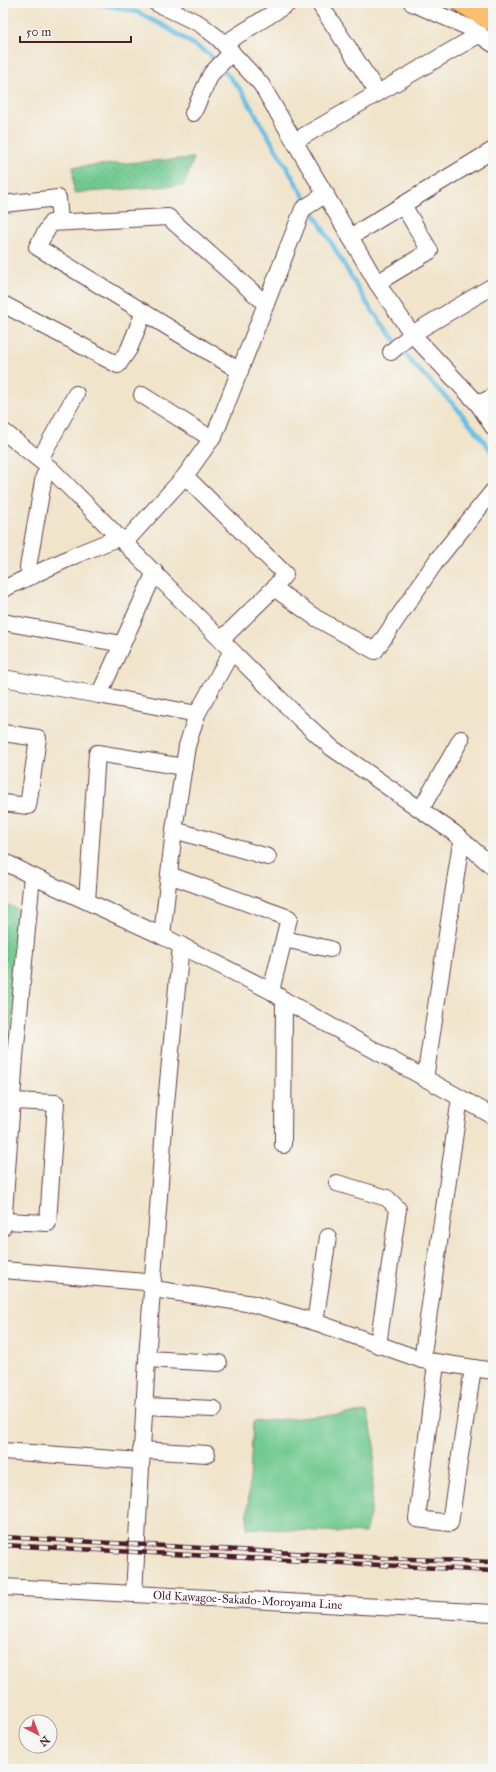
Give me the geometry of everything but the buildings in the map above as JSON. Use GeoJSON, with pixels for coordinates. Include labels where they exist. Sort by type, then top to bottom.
{"type":"FeatureCollection","features":[{"type":"Feature","properties":{"kind":"highway"},"geometry":{"type":"LineString","coordinates":[[464,3],[486,27]]}},
{"type":"Feature","properties":{"kind":"street"},"geometry":{"type":"LineString","coordinates":[[159,3],[200,24],[228,48],[261,84],[377,283],[412,334],[478,404],[493,427]]}},
{"type":"Feature","properties":{"kind":"street"},"geometry":{"type":"LineString","coordinates":[[193,113],[211,74],[228,48],[289,3]]}},
{"type":"Feature","properties":{"kind":"street"},"geometry":{"type":"LineString","coordinates":[[319,3],[378,93]]}},
{"type":"Feature","properties":{"kind":"street"},"geometry":{"type":"LineString","coordinates":[[412,3],[470,28],[486,27]]}},
{"type":"Feature","properties":{"kind":"street"},"geometry":{"type":"LineString","coordinates":[[295,141],[378,93],[486,27]]}},
{"type":"Feature","properties":{"kind":"street"},"geometry":{"type":"LineString","coordinates":[[486,27],[493,44]]}},
{"type":"Feature","properties":{"kind":"street"},"geometry":{"type":"LineString","coordinates":[[350,238],[493,150]]}},
{"type":"Feature","properties":{"kind":"street"},"geometry":{"type":"LineString","coordinates":[[3,589],[78,554],[123,540],[185,476],[216,434],[303,209],[326,194]]}},
{"type":"Feature","properties":{"kind":"street"},"geometry":{"type":"LineString","coordinates":[[3,204],[58,198],[60,222]]}},
{"type":"Feature","properties":{"kind":"street"},"geometry":{"type":"LineString","coordinates":[[377,283],[430,251],[403,205]]}},
{"type":"Feature","properties":{"kind":"street"},"geometry":{"type":"LineString","coordinates":[[240,371],[36,248],[51,222],[168,217],[266,304]]}},
{"type":"Feature","properties":{"kind":"street"},"geometry":{"type":"LineString","coordinates":[[391,352],[412,334],[493,286]]}},
{"type":"Feature","properties":{"kind":"street"},"geometry":{"type":"LineString","coordinates":[[3,304],[118,365],[129,349],[144,312]]}},
{"type":"Feature","properties":{"kind":"street"},"geometry":{"type":"LineString","coordinates":[[33,576],[28,567],[46,464],[76,394]]}},
{"type":"Feature","properties":{"kind":"street"},"geometry":{"type":"LineString","coordinates":[[142,395],[212,439]]}},
{"type":"Feature","properties":{"kind":"street"},"geometry":{"type":"LineString","coordinates":[[478,404],[493,397]]}},
{"type":"Feature","properties":{"kind":"street"},"geometry":{"type":"LineString","coordinates":[[3,430],[46,464],[155,572],[226,646],[299,718],[332,748],[421,809],[493,867]]}},
{"type":"Feature","properties":{"kind":"street"},"geometry":{"type":"LineString","coordinates":[[162,936],[174,830],[187,746],[197,714],[226,646],[285,574],[185,476]]}},
{"type":"Feature","properties":{"kind":"street"},"geometry":{"type":"LineString","coordinates":[[274,588],[316,618],[375,651],[437,560],[493,491]]}},
{"type":"Feature","properties":{"kind":"street"},"geometry":{"type":"LineString","coordinates":[[99,695],[155,572]]}},
{"type":"Feature","properties":{"kind":"street"},"geometry":{"type":"LineString","coordinates":[[3,622],[122,644]]}},
{"type":"Feature","properties":{"kind":"street"},"geometry":{"type":"LineString","coordinates":[[3,678],[197,714]]}},
{"type":"Feature","properties":{"kind":"street"},"geometry":{"type":"LineString","coordinates":[[3,733],[38,738],[28,806],[3,803]]}},
{"type":"Feature","properties":{"kind":"street"},"geometry":{"type":"LineString","coordinates":[[421,809],[462,739]]}},
{"type":"Feature","properties":{"kind":"street"},"geometry":{"type":"LineString","coordinates":[[87,901],[97,753],[184,767]]}},
{"type":"Feature","properties":{"kind":"street"},"geometry":{"type":"LineString","coordinates":[[174,830],[268,857]]}},
{"type":"Feature","properties":{"kind":"street"},"geometry":{"type":"LineString","coordinates":[[425,1079],[460,849],[466,844]]}},
{"type":"Feature","properties":{"kind":"street"},"geometry":{"type":"LineString","coordinates":[[3,861],[181,945],[271,991],[284,1000],[493,1116]]}},
{"type":"Feature","properties":{"kind":"street"},"geometry":{"type":"LineString","coordinates":[[169,875],[289,918],[271,991]]}},
{"type":"Feature","properties":{"kind":"street"},"geometry":{"type":"LineString","coordinates":[[3,1227],[7,1144],[13,1101],[9,1056],[32,876]]}},
{"type":"Feature","properties":{"kind":"street"},"geometry":{"type":"LineString","coordinates":[[284,939],[330,949]]}},
{"type":"Feature","properties":{"kind":"street"},"geometry":{"type":"LineString","coordinates":[[134,1594],[152,1286],[165,1114],[181,945]]}},
{"type":"Feature","properties":{"kind":"street"},"geometry":{"type":"LineString","coordinates":[[283,1145],[284,1000]]}},
{"type":"Feature","properties":{"kind":"street"},"geometry":{"type":"LineString","coordinates":[[460,1098],[429,1362],[417,1519],[450,1523],[473,1368]]}},
{"type":"Feature","properties":{"kind":"street"},"geometry":{"type":"LineString","coordinates":[[4,1221],[48,1223],[56,1103],[13,1101]]}},
{"type":"Feature","properties":{"kind":"street"},"geometry":{"type":"LineString","coordinates":[[337,1183],[386,1198],[398,1209],[378,1345]]}},
{"type":"Feature","properties":{"kind":"street"},"geometry":{"type":"LineString","coordinates":[[315,1322],[328,1238]]}},
{"type":"Feature","properties":{"kind":"street"},"geometry":{"type":"LineString","coordinates":[[3,1270],[145,1282],[160,1290],[253,1304],[315,1322],[429,1362],[493,1371]]}},
{"type":"Feature","properties":{"kind":"street"},"geometry":{"type":"LineString","coordinates":[[147,1359],[219,1363]]}},
{"type":"Feature","properties":{"kind":"street"},"geometry":{"type":"LineString","coordinates":[[144,1406],[214,1409]]}},
{"type":"Feature","properties":{"kind":"street"},"geometry":{"type":"LineString","coordinates":[[3,1451],[141,1456],[207,1454]]}},
{"type":"Feature","properties":{"kind":"street","name":"Old Kawagoe-Sakado-Moroyama Line"},"geometry":{"type":"LineString","coordinates":[[3,1587],[493,1613]]}},
{"type":"Feature","properties":{"kind":"green space"},"geometry":{"type":"Polygon","coordinates":[[[194,158],[184,185],[74,193],[73,167],[194,158]]]}},
{"type":"Feature","properties":{"kind":"green space"},"geometry":{"type":"Polygon","coordinates":[[[3,903],[22,911],[11,1039],[6,1042],[3,1042],[3,903]]]}},
{"type":"Feature","properties":{"kind":"green space"},"geometry":{"type":"Polygon","coordinates":[[[367,1412],[375,1445],[371,1510],[365,1533],[247,1528],[253,1422],[367,1412]]]}},
{"type":"Feature","properties":{"kind":"waterway"},"geometry":{"type":"LineString","coordinates":[[95,3],[137,12],[164,26],[209,54],[241,90],[368,305],[412,363],[456,407],[493,454]]}},
{"type":"Feature","properties":{"kind":"railway"},"geometry":{"type":"LineString","coordinates":[[3,1537],[383,1558],[493,1562]]}},
{"type":"Feature","properties":{"kind":"railway"},"geometry":{"type":"LineString","coordinates":[[3,1545],[493,1571]]}}]}
